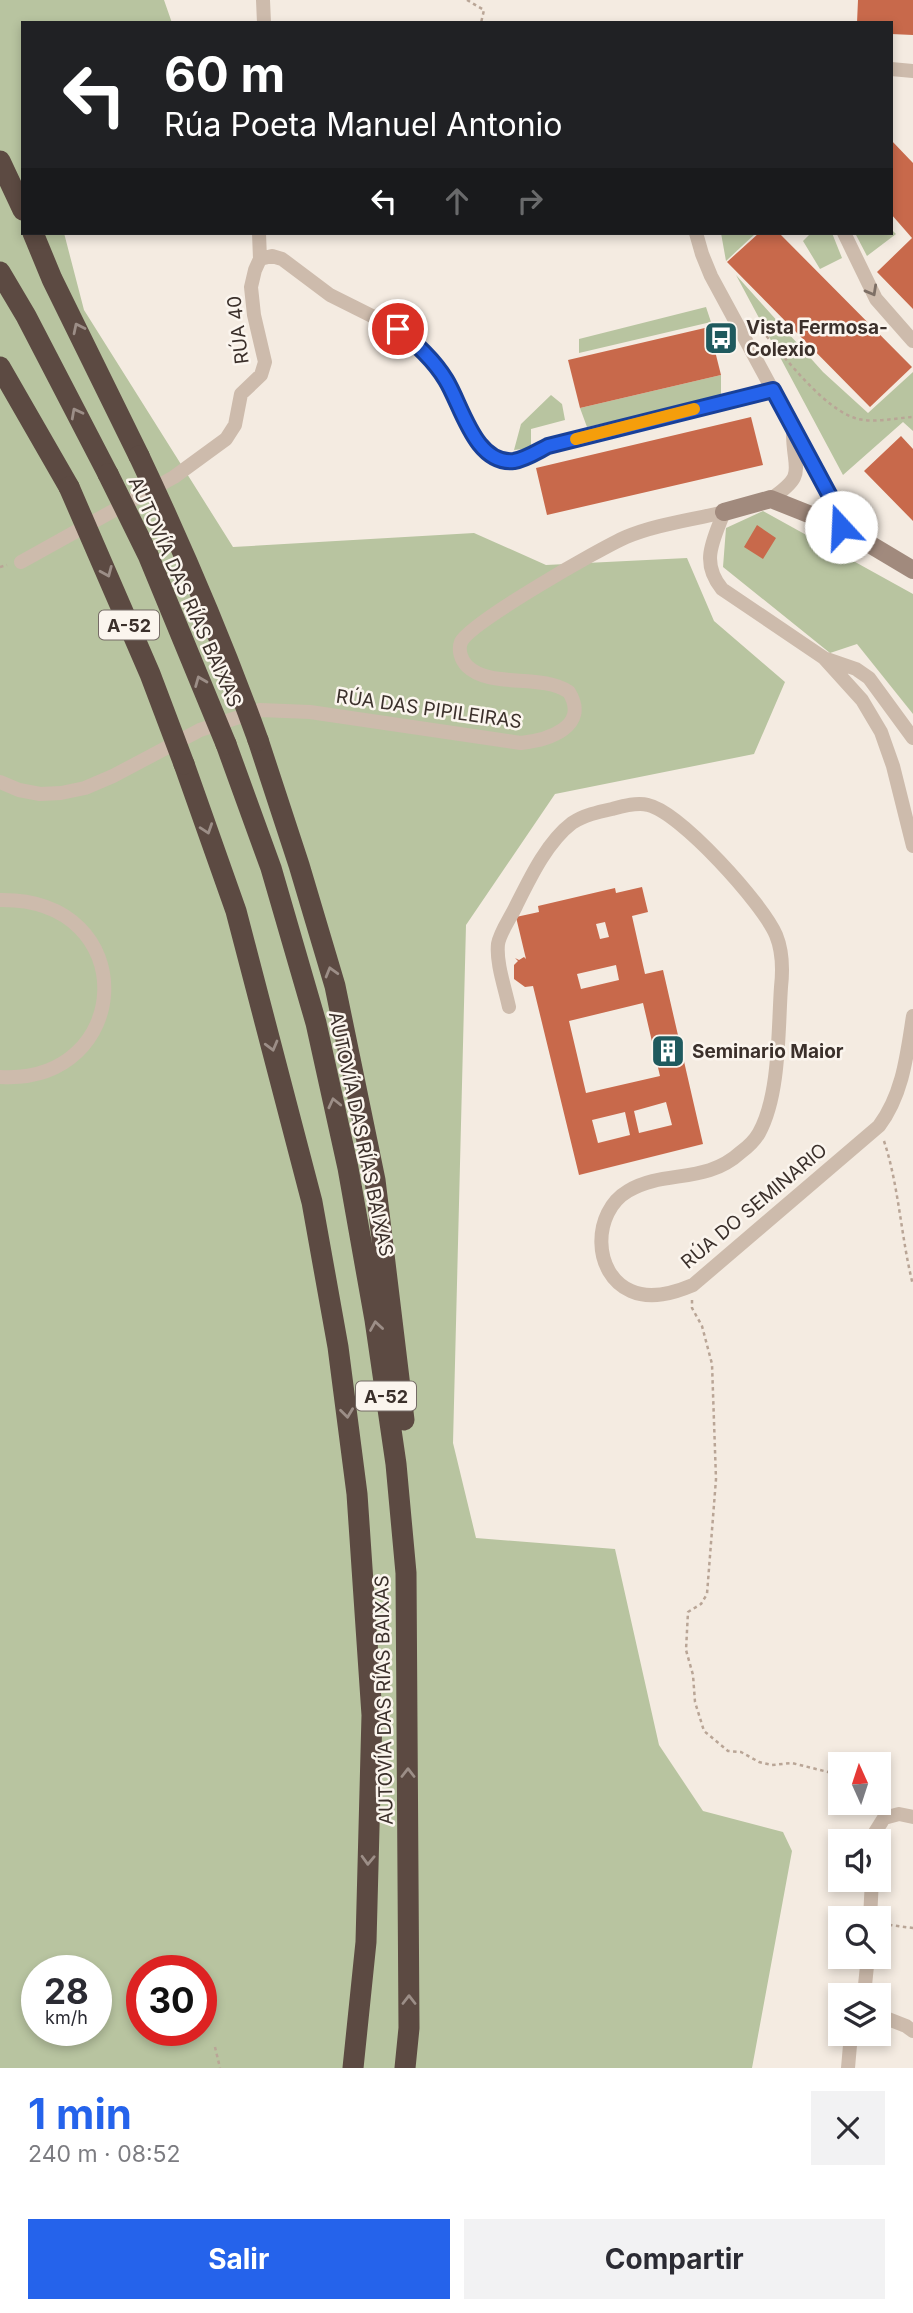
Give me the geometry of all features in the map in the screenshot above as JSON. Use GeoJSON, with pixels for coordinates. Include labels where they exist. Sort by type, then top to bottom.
{"type":"FeatureCollection","features":[{"type":"Feature","properties":{"kind":"highway"},"geometry":{"type":"LineString","coordinates":[[0,162],[21,206]]}},
{"type":"Feature","properties":{"kind":"highway"},"geometry":{"type":"LineString","coordinates":[[34,235],[52,279],[195,577],[231,665],[299,865],[335,986],[375,1180],[410,1466],[406,1573]]}},
{"type":"Feature","properties":{"kind":"highway","name":"AUTOVÍA DAS RÍAS BAIXAS"},"geometry":{"type":"LineString","coordinates":[[0,272],[26,316],[148,555],[226,744],[271,868],[312,1010],[348,1168],[375,1320],[396,1464],[406,1573],[409,2028],[405,2068]]}},
{"type":"Feature","properties":{"kind":"highway","name":"AUTOVÍA DAS RÍAS BAIXAS"},"geometry":{"type":"LineString","coordinates":[[0,366],[69,487],[145,662],[184,764],[236,911],[312,1202],[338,1347],[358,1494],[372,1715],[366,1942],[353,2068]]}},
{"type":"Feature","properties":{"kind":"street"},"geometry":{"type":"LineString","coordinates":[[263,0],[264,21]]}},
{"type":"Feature","properties":{"kind":"street"},"geometry":{"type":"LineString","coordinates":[[893,69],[913,71]]}},
{"type":"Feature","properties":{"kind":"street","name":"RÚA 40"},"geometry":{"type":"LineString","coordinates":[[21,562],[174,477],[226,439],[235,425],[240,394],[261,375],[265,362],[254,315],[251,287],[260,259],[259,235]]}},
{"type":"Feature","properties":{"kind":"street"},"geometry":{"type":"LineString","coordinates":[[697,235],[711,276],[838,511],[841,527]]}},
{"type":"Feature","properties":{"kind":"street"},"geometry":{"type":"LineString","coordinates":[[845,235],[876,299],[913,341]]}},
{"type":"Feature","properties":{"kind":"street"},"geometry":{"type":"LineString","coordinates":[[260,259],[272,256],[282,259],[330,295],[398,329],[431,359],[445,378],[477,441],[485,450],[505,461],[525,458],[548,446],[773,390]]}},
{"type":"Feature","properties":{"kind":"street"},"geometry":{"type":"LineString","coordinates":[[792,427],[796,478],[791,485],[771,499],[724,512],[710,552],[712,577],[722,589],[824,658],[862,700],[881,732],[902,797],[913,846]]}},
{"type":"Feature","properties":{"kind":"street"},"geometry":{"type":"LineString","coordinates":[[771,499],[841,527],[913,570]]}},
{"type":"Feature","properties":{"kind":"street","name":"RÚA DAS PIPILEIRAS"},"geometry":{"type":"LineString","coordinates":[[0,782],[19,790],[40,794],[85,788],[201,730],[247,714],[275,710],[310,712],[521,743],[552,737],[565,728],[573,713],[574,705],[569,692],[553,684],[481,674],[467,666],[459,654],[460,644],[467,634],[523,596],[626,537],[724,512]]}},
{"type":"Feature","properties":{"kind":"street"},"geometry":{"type":"LineString","coordinates":[[824,658],[856,669],[869,678],[913,738]]}},
{"type":"Feature","properties":{"kind":"street","name":"RÚA DO SEMINARIO"},"geometry":{"type":"LineString","coordinates":[[509,1007],[498,943],[526,886],[555,839],[572,823],[589,814],[627,805],[647,804],[661,810],[711,853],[753,900],[776,934],[782,955],[782,968],[772,1096],[758,1134],[731,1162],[709,1173],[648,1183],[627,1191],[614,1203],[605,1219],[601,1237],[602,1256],[610,1273],[620,1284],[633,1292],[671,1294],[693,1286],[879,1126],[897,1096],[913,1016]]}},
{"type":"Feature","properties":{"kind":"street"},"geometry":{"type":"LineString","coordinates":[[0,901],[39,904],[65,916],[88,937],[102,966],[104,978],[104,995],[98,1021],[82,1048],[48,1071],[21,1077],[0,1077]]}},
{"type":"Feature","properties":{"kind":"street"},"geometry":{"type":"LineString","coordinates":[[877,1829],[884,1818],[899,1814],[913,1817]]}},
{"type":"Feature","properties":{"kind":"street"},"geometry":{"type":"LineString","coordinates":[[891,2020],[913,2031]]}},
{"type":"Feature","properties":{"kind":"street"},"geometry":{"type":"LineString","coordinates":[[848,2068],[850,2046]]}},
{"type":"Feature","properties":{"kind":"path"},"geometry":{"type":"LineString","coordinates":[[467,0],[484,10],[481,21]]}},
{"type":"Feature","properties":{"kind":"path"},"geometry":{"type":"LineString","coordinates":[[762,331],[820,395],[848,414],[866,420],[913,417]]}},
{"type":"Feature","properties":{"kind":"path"},"geometry":{"type":"LineString","coordinates":[[879,1126],[890,1160],[903,1244],[913,1285]]}},
{"type":"Feature","properties":{"kind":"path"},"geometry":{"type":"LineString","coordinates":[[693,1286],[692,1308],[702,1326],[712,1364],[716,1479],[708,1594],[701,1604],[688,1612],[687,1650],[693,1675],[695,1702],[704,1731],[728,1751],[741,1752],[758,1762],[772,1765],[792,1763],[828,1772]]}},
{"type":"Feature","properties":{"kind":"path"},"geometry":{"type":"LineString","coordinates":[[891,1925],[913,1928]]}},
{"type":"Feature","properties":{"kind":"path"},"geometry":{"type":"LineString","coordinates":[[215,2047],[220,2068]]}},
{"type":"Feature","properties":{"kind":"green space"},"geometry":{"type":"Polygon","coordinates":[[[0,0],[164,0],[171,21],[21,21],[21,235],[65,235],[84,310],[233,547],[474,533],[546,565],[687,558],[714,621],[785,682],[754,754],[555,794],[466,925],[453,1443],[476,1538],[615,1549],[659,1745],[703,1811],[783,1832],[792,1851],[752,2068],[0,2068],[0,0]]]}},
{"type":"Feature","properties":{"kind":"green space"},"geometry":{"type":"Polygon","coordinates":[[[893,231],[896,234],[867,256],[856,235],[893,235],[893,231]]]}},
{"type":"Feature","properties":{"kind":"green space"},"geometry":{"type":"Polygon","coordinates":[[[721,235],[754,235],[726,261],[721,235]]]}},
{"type":"Feature","properties":{"kind":"green space"},"geometry":{"type":"Polygon","coordinates":[[[809,235],[833,235],[842,258],[820,269],[803,241],[809,235]]]}},
{"type":"Feature","properties":{"kind":"green space"},"geometry":{"type":"Polygon","coordinates":[[[736,275],[823,372],[868,413],[913,372],[913,431],[903,422],[843,475],[736,275]]]}},
{"type":"Feature","properties":{"kind":"green space"},"geometry":{"type":"Polygon","coordinates":[[[706,307],[711,322],[579,353],[579,339],[706,307]]]}},
{"type":"Feature","properties":{"kind":"green space"},"geometry":{"type":"Polygon","coordinates":[[[721,375],[721,397],[587,427],[580,408],[721,375]]]}},
{"type":"Feature","properties":{"kind":"green space"},"geometry":{"type":"Polygon","coordinates":[[[551,395],[562,404],[565,420],[531,429],[531,448],[514,450],[521,424],[551,395]]]}},
{"type":"Feature","properties":{"kind":"green space"},"geometry":{"type":"Polygon","coordinates":[[[763,511],[913,594],[913,714],[857,644],[830,653],[723,567],[726,528],[763,511]]]}},
{"type":"Feature","properties":{"kind":"building"},"geometry":{"type":"Polygon","coordinates":[[[858,0],[913,0],[913,35],[893,34],[893,21],[857,21],[858,0]]]}},
{"type":"Feature","properties":{"kind":"building"},"geometry":{"type":"Polygon","coordinates":[[[893,142],[913,163],[913,309],[877,272],[912,238],[893,216],[893,142]]]}},
{"type":"Feature","properties":{"kind":"building"},"geometry":{"type":"Polygon","coordinates":[[[757,235],[781,235],[912,367],[870,407],[727,262],[757,235]]]}},
{"type":"Feature","properties":{"kind":"building"},"geometry":{"type":"Polygon","coordinates":[[[709,327],[721,375],[580,408],[568,360],[709,327]]]}},
{"type":"Feature","properties":{"kind":"building"},"geometry":{"type":"Polygon","coordinates":[[[751,417],[763,465],[547,515],[536,468],[751,417]]]}},
{"type":"Feature","properties":{"kind":"building"},"geometry":{"type":"Polygon","coordinates":[[[901,436],[913,449],[913,521],[864,471],[901,436]]]}},
{"type":"Feature","properties":{"kind":"building"},"geometry":{"type":"Polygon","coordinates":[[[757,525],[776,538],[763,559],[744,547],[757,525]]]}},
{"type":"Feature","properties":{"kind":"building","name":"Seminario Maior"},"geometry":{"type":"Polygon","coordinates":[[[642,887],[648,912],[632,916],[645,974],[663,970],[703,1144],[579,1175],[533,986],[525,987],[514,979],[514,965],[518,961],[515,958],[526,959],[516,917],[539,912],[538,906],[615,888],[616,893],[642,887]],[[605,922],[596,924],[600,939],[609,937],[605,922]],[[616,965],[577,974],[581,989],[619,980],[616,965]],[[643,1003],[569,1021],[586,1093],[660,1076],[643,1003]],[[666,1102],[634,1111],[639,1133],[672,1125],[666,1102]],[[625,1112],[592,1120],[598,1143],[630,1135],[625,1112]]]}},
{"type":"Feature","properties":{"kind":"slow traffic"},"geometry":{"type":"LineString","coordinates":[[576,439],[694,409]]}},
{"type":"Feature","properties":{"kind":"place","name":"Vista Fermosa- Colexio"},"geometry":{"type":"Point","coordinates":[721,338]}},
{"type":"Feature","properties":{"kind":"place","name":"Seminario Maior"},"geometry":{"type":"Point","coordinates":[668,1051]}},
{"type":"Feature","properties":{"kind":"route"},"geometry":{"type":"LineString","coordinates":[[398,329],[431,359],[445,378],[477,441],[485,450],[505,461],[525,458],[548,446],[773,390],[838,511],[841,527]]}}]}
